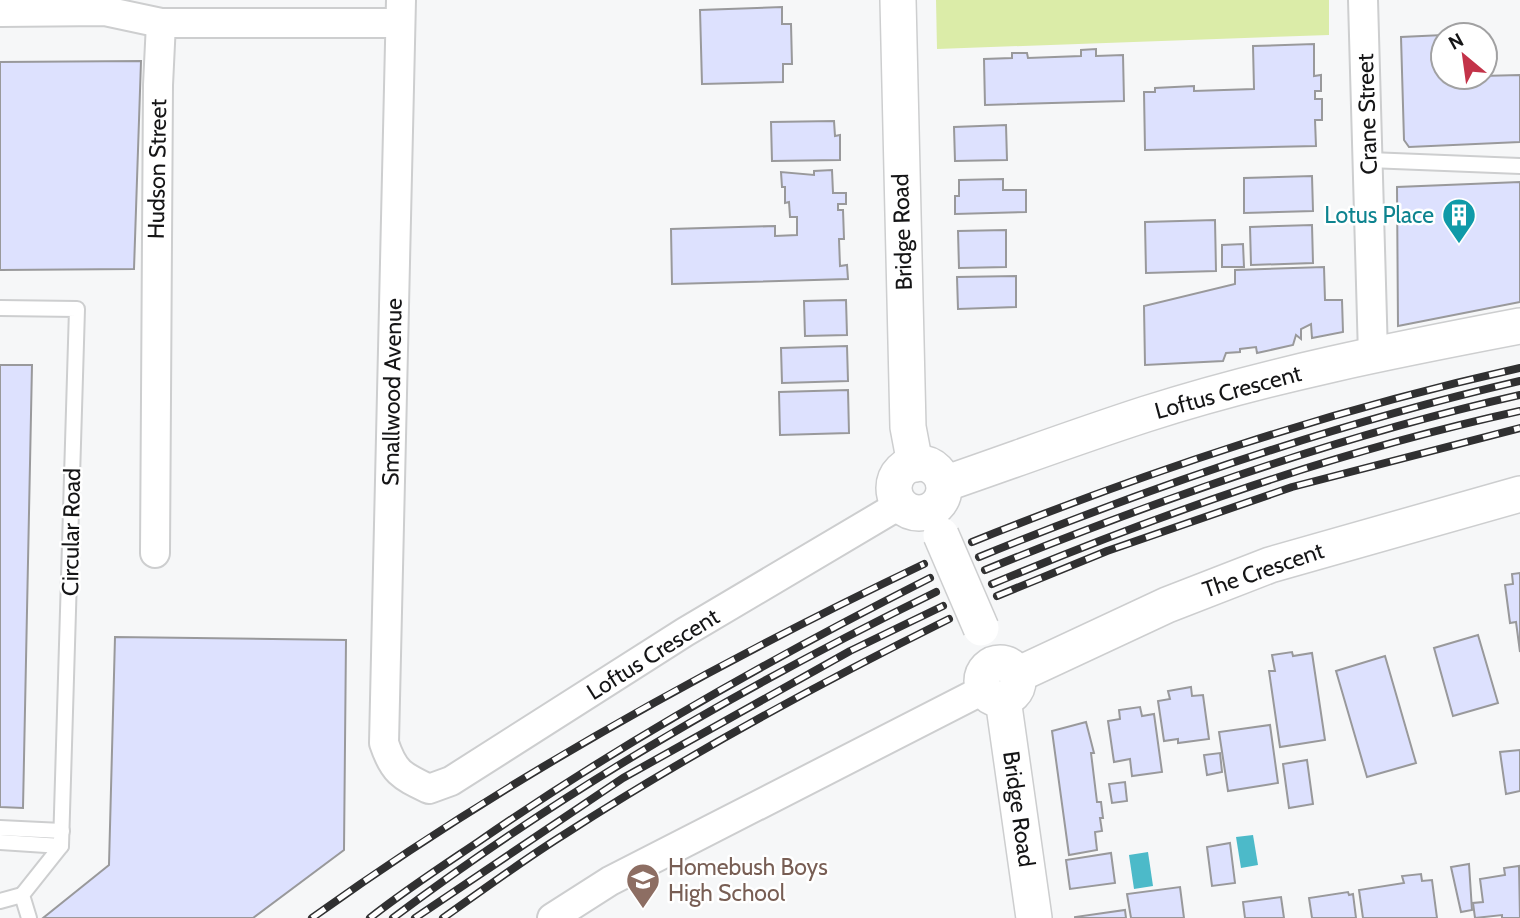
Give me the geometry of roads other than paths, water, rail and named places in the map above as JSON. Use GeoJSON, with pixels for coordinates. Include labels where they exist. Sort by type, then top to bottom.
{"type":"FeatureCollection","features":[{"type":"Feature","properties":{"kind":"street","name":"Bridge Road"},"geometry":{"type":"LineString","coordinates":[[898,0],[908,414],[915,464],[936,470],[929,509],[981,628],[1000,682],[1034,918]]}},
{"type":"Feature","properties":{"kind":"street","name":"Crane Street"},"geometry":{"type":"LineString","coordinates":[[1363,0],[1373,355]]}},
{"type":"Feature","properties":{"kind":"street"},"geometry":{"type":"LineString","coordinates":[[0,12],[105,11],[162,23],[400,12]]}},
{"type":"Feature","properties":{"kind":"street","name":"Smallwood Avenue"},"geometry":{"type":"LineString","coordinates":[[400,12],[384,743],[391,766],[404,777]]}},
{"type":"Feature","properties":{"kind":"street","name":"Hudson Street"},"geometry":{"type":"LineString","coordinates":[[155,553],[158,112],[162,23]]}},
{"type":"Feature","properties":{"kind":"street","name":"Loftus Crescent"},"geometry":{"type":"LineString","coordinates":[[404,777],[429,789],[451,781],[685,632],[929,509],[1146,414],[1373,355],[1520,326]]}},
{"type":"Feature","properties":{"kind":"street","name":"The Crescent"},"geometry":{"type":"LineString","coordinates":[[552,918],[634,869],[1000,682],[1167,605],[1270,565],[1520,494]]}},
{"type":"Feature","properties":{"kind":"lane"},"geometry":{"type":"LineString","coordinates":[[1369,160],[1520,166]]}},
{"type":"Feature","properties":{"kind":"lane","name":"Circular Road"},"geometry":{"type":"LineString","coordinates":[[0,308],[77,309],[62,838]]}},
{"type":"Feature","properties":{"kind":"lane"},"geometry":{"type":"LineString","coordinates":[[0,828],[62,838]]}},
{"type":"Feature","properties":{"kind":"lane"},"geometry":{"type":"LineString","coordinates":[[0,842],[62,838]]}},
{"type":"Feature","properties":{"kind":"lane"},"geometry":{"type":"LineString","coordinates":[[0,901],[22,895],[62,838]]}},
{"type":"Feature","properties":{"kind":"lane"},"geometry":{"type":"LineString","coordinates":[[22,895],[29,918]]}},
{"type":"Feature","properties":{"kind":"water"},"geometry":{"type":"Polygon","coordinates":[[[1253,835],[1258,865],[1241,868],[1236,837],[1253,835]]]}},
{"type":"Feature","properties":{"kind":"water"},"geometry":{"type":"Polygon","coordinates":[[[1148,852],[1153,886],[1134,889],[1129,855],[1148,852]]]}},
{"type":"Feature","properties":{"kind":"railway"},"geometry":{"type":"LineString","coordinates":[[972,542],[1108,490],[1243,444],[1379,403],[1520,368]]}},
{"type":"Feature","properties":{"kind":"railway"},"geometry":{"type":"LineString","coordinates":[[979,557],[1112,505],[1246,458],[1382,417],[1520,381]]}},
{"type":"Feature","properties":{"kind":"railway"},"geometry":{"type":"LineString","coordinates":[[985,570],[1182,495],[1316,450],[1520,395]]}},
{"type":"Feature","properties":{"kind":"railway"},"geometry":{"type":"LineString","coordinates":[[992,584],[1121,533],[1252,486],[1385,445],[1520,411]]}},
{"type":"Feature","properties":{"kind":"railway"},"geometry":{"type":"LineString","coordinates":[[997,596],[1107,551],[1292,487],[1520,428]]}},
{"type":"Feature","properties":{"kind":"railway"},"geometry":{"type":"LineString","coordinates":[[312,918],[459,819],[610,728],[765,643],[924,564]]}},
{"type":"Feature","properties":{"kind":"railway"},"geometry":{"type":"LineString","coordinates":[[370,918],[532,805],[643,735],[756,670],[930,578]]}},
{"type":"Feature","properties":{"kind":"railway"},"geometry":{"type":"LineString","coordinates":[[393,918],[523,826],[657,742],[795,664],[936,592]]}},
{"type":"Feature","properties":{"kind":"railway"},"geometry":{"type":"LineString","coordinates":[[415,918],[623,778],[850,651],[943,606]]}},
{"type":"Feature","properties":{"kind":"railway"},"geometry":{"type":"LineString","coordinates":[[443,918],[549,844],[706,748],[803,694],[949,619]]}},
{"type":"Feature","properties":{"kind":"place","name":"Lotus Place"},"geometry":{"type":"Point","coordinates":[1459,245]}},
{"type":"Feature","properties":{"kind":"place","name":"Homebush Boys High School"},"geometry":{"type":"Point","coordinates":[643,910]}}]}
